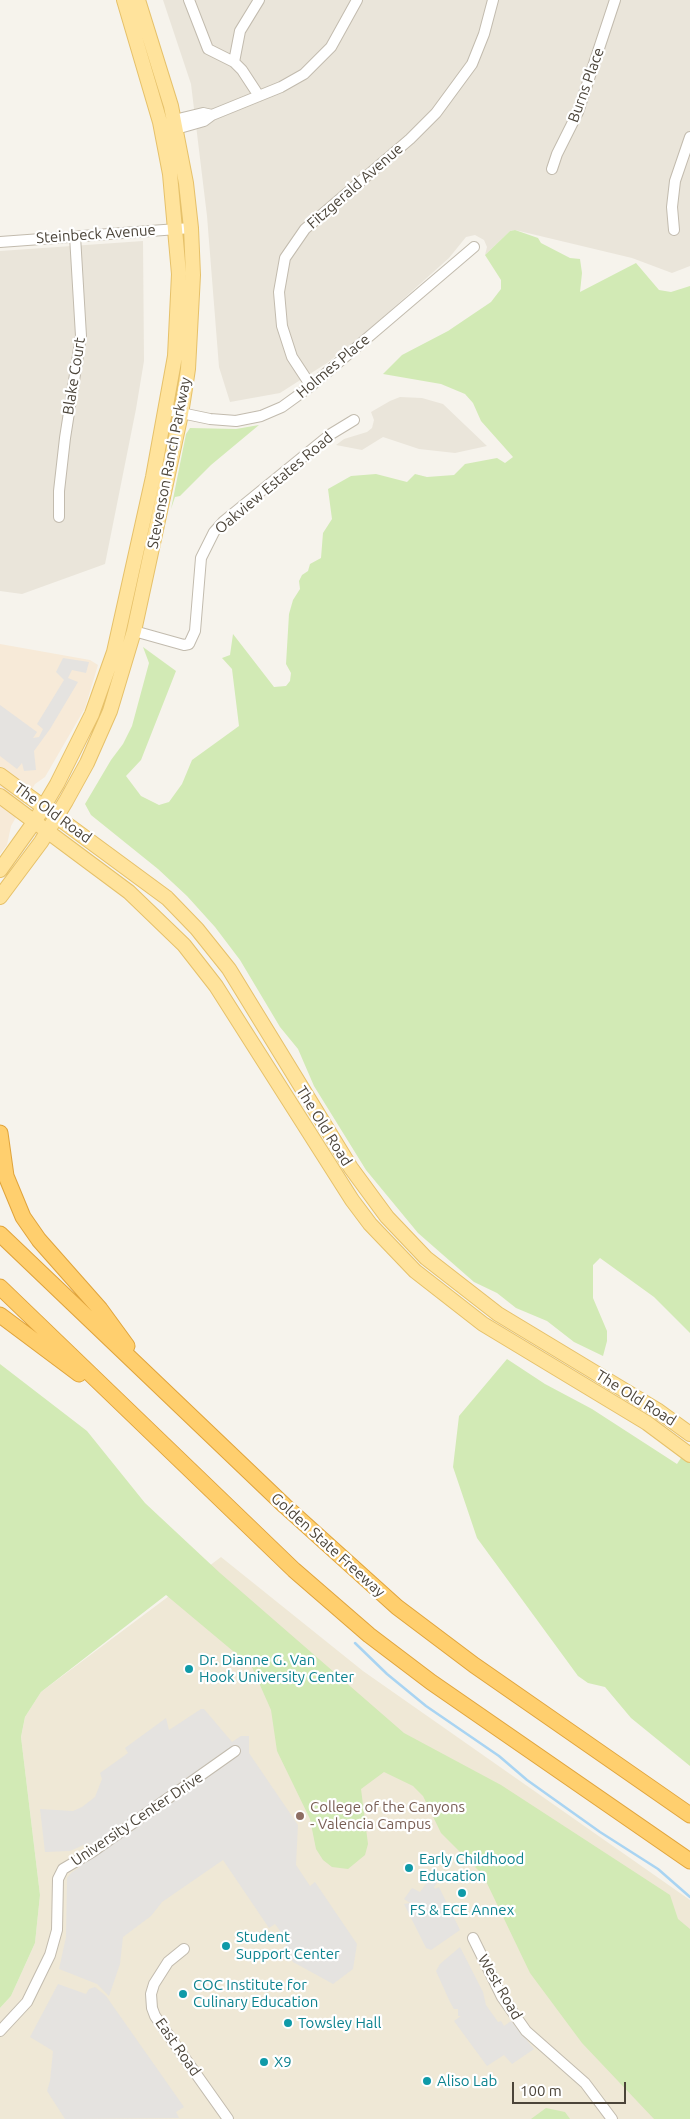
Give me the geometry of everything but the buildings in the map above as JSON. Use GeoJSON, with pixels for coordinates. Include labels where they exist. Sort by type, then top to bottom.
{"type":"FeatureCollection","features":[{"type":"Feature","properties":{"kind":"highway"},"geometry":{"type":"LineString","coordinates":[[0,1133],[6,1176],[23,1217],[39,1240],[100,1309],[150,1377]]}},
{"type":"Feature","properties":{"kind":"highway","name":"Golden State Freeway"},"geometry":{"type":"LineString","coordinates":[[0,1234],[284,1506],[397,1606],[474,1665],[690,1815]]}},
{"type":"Feature","properties":{"kind":"highway"},"geometry":{"type":"LineString","coordinates":[[0,1287],[294,1570],[369,1635],[431,1682],[690,1861]]}},
{"type":"Feature","properties":{"kind":"highway"},"geometry":{"type":"LineString","coordinates":[[0,1316],[123,1406]]}},
{"type":"Feature","properties":{"kind":"main road","name":"Stevenson Ranch Parkway"},"geometry":{"type":"LineString","coordinates":[[0,870],[44,807],[92,714],[114,652],[167,410],[178,329],[179,274],[176,229],[170,174],[160,122],[124,0]]}},
{"type":"Feature","properties":{"kind":"main road","name":"Stevenson Ranch Parkway"},"geometry":{"type":"LineString","coordinates":[[0,897],[57,816],[98,740],[119,684],[134,630],[181,414],[188,369],[192,316],[191,228],[175,124],[138,0]]}},
{"type":"Feature","properties":{"kind":"main road","name":"The Old Road"},"geometry":{"type":"LineString","coordinates":[[0,775],[167,898],[213,947],[351,1168],[387,1217],[426,1258],[498,1314],[650,1405],[690,1434]]}},
{"type":"Feature","properties":{"kind":"main road","name":"The Old Road"},"geometry":{"type":"LineString","coordinates":[[0,796],[129,892],[166,926],[201,964],[352,1200],[370,1224],[415,1271],[483,1324],[647,1423],[690,1456]]}},
{"type":"Feature","properties":{"kind":"street"},"geometry":{"type":"LineString","coordinates":[[188,0],[208,49],[234,62],[242,70],[259,96]]}},
{"type":"Feature","properties":{"kind":"street"},"geometry":{"type":"LineString","coordinates":[[234,62],[240,31],[259,0]]}},
{"type":"Feature","properties":{"kind":"street"},"geometry":{"type":"LineString","coordinates":[[175,124],[204,122],[212,115],[292,82],[317,63],[339,35],[357,0]]}},
{"type":"Feature","properties":{"kind":"street","name":"Fitzgerald Avenue"},"geometry":{"type":"LineString","coordinates":[[311,386],[292,357],[282,326],[279,292],[285,258],[305,230],[436,114],[463,77],[479,50],[493,0]]}},
{"type":"Feature","properties":{"kind":"street","name":"Burns Place"},"geometry":{"type":"LineString","coordinates":[[552,169],[557,154],[578,112],[615,0]]}},
{"type":"Feature","properties":{"kind":"street"},"geometry":{"type":"LineString","coordinates":[[674,230],[672,207],[675,181],[690,136]]}},
{"type":"Feature","properties":{"kind":"street","name":"Steinbeck Avenue"},"geometry":{"type":"LineString","coordinates":[[0,242],[191,228]]}},
{"type":"Feature","properties":{"kind":"street","name":"Blake Court"},"geometry":{"type":"LineString","coordinates":[[59,517],[58,491],[64,438],[80,355],[81,336],[75,236]]}},
{"type":"Feature","properties":{"kind":"street","name":"Holmes Place"},"geometry":{"type":"LineString","coordinates":[[167,410],[223,421],[249,419],[282,407],[311,386],[474,247]]}},
{"type":"Feature","properties":{"kind":"street","name":"Oakview Estates Road"},"geometry":{"type":"LineString","coordinates":[[134,630],[184,645],[190,644],[195,631],[201,558],[214,532],[223,522],[331,434],[354,420]]}},
{"type":"Feature","properties":{"kind":"street","name":"University Center Drive"},"geometry":{"type":"LineString","coordinates":[[0,2031],[27,2002],[50,1955],[57,1930],[58,1879],[63,1869],[92,1852],[235,1751]]}},
{"type":"Feature","properties":{"kind":"street","name":"West Road"},"geometry":{"type":"LineString","coordinates":[[473,1938],[493,1982],[526,2031],[585,2083],[612,2119]]}},
{"type":"Feature","properties":{"kind":"street","name":"East Road"},"geometry":{"type":"LineString","coordinates":[[184,1949],[168,1962],[154,1984],[151,1994],[152,2008],[155,2016],[228,2119]]}},
{"type":"Feature","properties":{"kind":"shaded area"},"geometry":{"type":"Polygon","coordinates":[[[163,0],[690,0],[690,266],[672,273],[632,258],[515,230],[510,231],[485,255],[487,247],[484,240],[475,235],[466,237],[449,258],[372,327],[327,363],[280,393],[230,402],[219,367],[207,216],[191,84],[163,0]]]}},
{"type":"Feature","properties":{"kind":"shaded area"},"geometry":{"type":"Polygon","coordinates":[[[143,241],[144,361],[105,564],[22,594],[0,591],[0,251],[143,241]]]}},
{"type":"Feature","properties":{"kind":"shaded area"},"geometry":{"type":"Polygon","coordinates":[[[400,397],[422,398],[443,404],[487,446],[455,453],[419,449],[383,437],[362,450],[336,445],[344,439],[367,432],[372,428],[374,420],[371,412],[400,397]]]}},
{"type":"Feature","properties":{"kind":"shaded area"},"geometry":{"type":"Polygon","coordinates":[[[0,644],[90,660],[98,665],[85,708],[45,777],[35,784],[11,826],[7,845],[0,854],[0,644]]]}},
{"type":"Feature","properties":{"kind":"shaded area"},"geometry":{"type":"Polygon","coordinates":[[[63,658],[89,662],[86,673],[72,670],[68,678],[78,682],[50,729],[34,751],[36,770],[24,771],[22,763],[17,769],[0,756],[0,705],[37,732],[33,738],[39,737],[43,729],[37,724],[64,680],[56,672],[63,658]]]}},
{"type":"Feature","properties":{"kind":"shaded area","name":"College of the Canyons - Valencia Campus"},"geometry":{"type":"Polygon","coordinates":[[[221,1557],[363,1671],[690,1900],[690,2119],[0,2119],[0,2008],[11,1996],[35,1943],[40,1895],[21,1737],[25,1717],[41,1692],[221,1557]]]}},
{"type":"Feature","properties":{"kind":"shaded area"},"geometry":{"type":"Polygon","coordinates":[[[201,1709],[204,1709],[232,1742],[241,1736],[249,1736],[249,1753],[298,1825],[296,1865],[310,1886],[315,1882],[357,1944],[353,1969],[333,1984],[293,1962],[284,1948],[288,1942],[275,1924],[269,1928],[223,1860],[162,1902],[151,1916],[123,1937],[120,1964],[109,1996],[97,1984],[59,1969],[66,1937],[67,1878],[80,1867],[80,1860],[92,1846],[88,1843],[70,1851],[45,1852],[40,1809],[73,1811],[82,1807],[95,1797],[102,1779],[100,1773],[128,1753],[125,1748],[166,1718],[169,1730],[201,1709]]]}},
{"type":"Feature","properties":{"kind":"shaded area"},"geometry":{"type":"Polygon","coordinates":[[[431,1877],[437,1883],[434,1887],[435,1889],[439,1887],[460,1930],[431,1950],[426,1948],[404,1904],[410,1903],[404,1899],[412,1888],[420,1892],[431,1877]]]}},
{"type":"Feature","properties":{"kind":"shaded area"},"geometry":{"type":"Polygon","coordinates":[[[460,1947],[483,1992],[486,2005],[498,2022],[501,2021],[504,2026],[511,2021],[534,2049],[512,2064],[504,2055],[487,2066],[454,2021],[461,2016],[458,2016],[458,2009],[454,2009],[450,2002],[436,1971],[440,1964],[460,1947]]]}},
{"type":"Feature","properties":{"kind":"shaded area"},"geometry":{"type":"Polygon","coordinates":[[[58,1984],[86,1994],[89,1989],[95,1987],[106,1996],[184,2107],[176,2112],[179,2118],[65,2119],[47,2091],[53,2051],[30,2037],[58,1984]]]}},
{"type":"Feature","properties":{"kind":"green space"},"geometry":{"type":"Polygon","coordinates":[[[515,230],[538,238],[541,243],[570,258],[580,259],[582,273],[580,292],[636,263],[659,290],[671,292],[690,286],[690,1333],[654,1297],[600,1258],[593,1265],[593,1298],[607,1331],[607,1341],[603,1356],[574,1342],[547,1321],[516,1308],[497,1293],[474,1282],[418,1233],[366,1170],[314,1086],[298,1049],[280,1027],[240,960],[215,927],[187,896],[158,869],[91,815],[85,804],[111,760],[123,744],[132,726],[149,663],[143,647],[176,671],[141,760],[126,776],[141,796],[159,805],[169,802],[182,784],[192,760],[239,726],[232,669],[222,658],[230,655],[233,634],[274,687],[286,686],[290,681],[291,673],[286,664],[289,614],[293,600],[300,589],[299,581],[302,575],[308,571],[310,564],[321,558],[323,533],[332,519],[328,489],[351,476],[376,474],[407,482],[415,474],[427,477],[454,475],[465,464],[497,458],[505,463],[513,457],[481,421],[473,403],[465,394],[441,384],[383,374],[402,355],[448,331],[491,302],[501,289],[501,280],[485,255],[510,231],[515,230]]]}},
{"type":"Feature","properties":{"kind":"green space"},"geometry":{"type":"Polygon","coordinates":[[[259,425],[211,465],[180,496],[175,497],[171,509],[186,434],[190,428],[236,429],[259,425]]]}},
{"type":"Feature","properties":{"kind":"green space"},"geometry":{"type":"Polygon","coordinates":[[[507,1359],[545,1384],[592,1409],[677,1464],[690,1444],[690,1766],[631,1718],[605,1687],[588,1683],[578,1676],[477,1538],[453,1467],[459,1416],[507,1359]]]}},
{"type":"Feature","properties":{"kind":"green space"},"geometry":{"type":"Polygon","coordinates":[[[0,1364],[87,1431],[145,1503],[220,1573],[404,1733],[501,1785],[670,1895],[678,1919],[690,1929],[690,2119],[654,2119],[582,2043],[530,1973],[483,1875],[441,1833],[423,1796],[413,1786],[384,1772],[361,1789],[368,1844],[365,1855],[348,1869],[332,1867],[323,1860],[316,1849],[310,1819],[277,1751],[271,1710],[252,1667],[166,1595],[41,1692],[25,1717],[21,1737],[40,1895],[35,1943],[11,1996],[0,2008],[0,1364]]]}},
{"type":"Feature","properties":{"kind":"green space"},"geometry":{"type":"Polygon","coordinates":[[[546,2108],[565,2112],[570,2119],[531,2119],[546,2108]]]}},
{"type":"Feature","properties":{"kind":"waterway"},"geometry":{"type":"LineString","coordinates":[[355,1643],[387,1674],[426,1706],[499,1756],[527,1780],[600,1832],[658,1869],[690,1897]]}},
{"type":"Feature","properties":{"kind":"place","name":"Dr. Dianne G. Van Hook University Center"},"geometry":{"type":"Point","coordinates":[189,1669]}},
{"type":"Feature","properties":{"kind":"place","name":"College of the Canyons - Valencia Campus"},"geometry":{"type":"Point","coordinates":[300,1816]}},
{"type":"Feature","properties":{"kind":"place","name":"Early Childhood Education"},"geometry":{"type":"Point","coordinates":[409,1868]}},
{"type":"Feature","properties":{"kind":"place","name":"FS & ECE Annex"},"geometry":{"type":"Point","coordinates":[462,1893]}},
{"type":"Feature","properties":{"kind":"place","name":"Student Support Center"},"geometry":{"type":"Point","coordinates":[226,1946]}},
{"type":"Feature","properties":{"kind":"place","name":"COC Institute for Culinary Education"},"geometry":{"type":"Point","coordinates":[183,1994]}},
{"type":"Feature","properties":{"kind":"place","name":"Towsley Hall"},"geometry":{"type":"Point","coordinates":[288,2023]}},
{"type":"Feature","properties":{"kind":"place","name":"X9"},"geometry":{"type":"Point","coordinates":[264,2062]}},
{"type":"Feature","properties":{"kind":"place","name":"Aliso Lab"},"geometry":{"type":"Point","coordinates":[427,2081]}}]}
